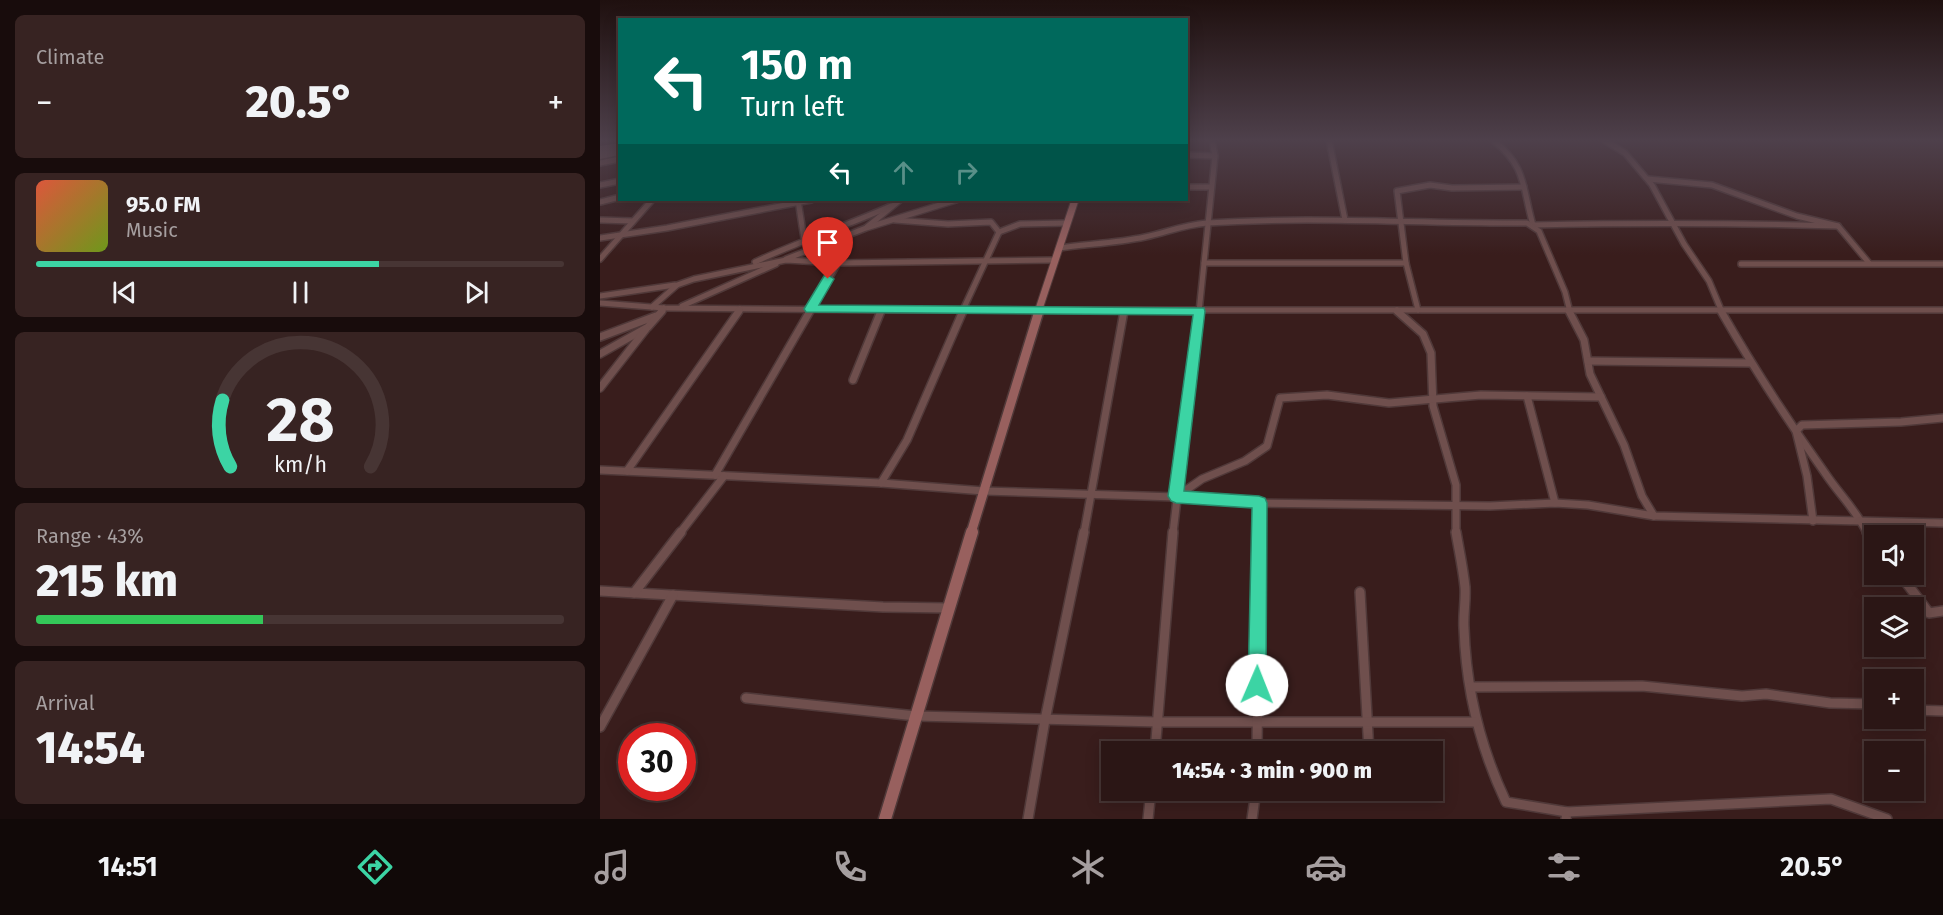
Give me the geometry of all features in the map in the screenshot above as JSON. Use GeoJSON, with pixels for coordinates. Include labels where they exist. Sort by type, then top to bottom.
{"type":"FeatureCollection","features":[{"type":"Feature","properties":{"kind":"street"},"geometry":{"type":"LineString","coordinates":[[1156,741],[1176,496],[1199,311],[1211,178]]}},
{"type":"Feature","properties":{"kind":"street"},"geometry":{"type":"LineString","coordinates":[[1337,178],[1345,220]]}},
{"type":"Feature","properties":{"kind":"street"},"geometry":{"type":"LineString","coordinates":[[1521,178],[1533,225],[1539,231],[1565,292],[1569,310],[1584,340],[1590,374],[1624,445],[1642,496],[1654,516]]}},
{"type":"Feature","properties":{"kind":"street"},"geometry":{"type":"LineString","coordinates":[[1648,179],[1690,254],[1709,281],[1721,310],[1751,363],[1832,484],[1864,526]]}},
{"type":"Feature","properties":{"kind":"street"},"geometry":{"type":"LineString","coordinates":[[1648,179],[1712,184],[1797,216],[1838,226],[1869,263]]}},
{"type":"Feature","properties":{"kind":"street"},"geometry":{"type":"LineString","coordinates":[[600,184],[618,181]]}},
{"type":"Feature","properties":{"kind":"street"},"geometry":{"type":"LineString","coordinates":[[1418,310],[1406,263],[1397,191],[1430,186],[1524,187]]}},
{"type":"Feature","properties":{"kind":"street"},"geometry":{"type":"LineString","coordinates":[[1188,187],[1210,187]]}},
{"type":"Feature","properties":{"kind":"street"},"geometry":{"type":"LineString","coordinates":[[600,202],[618,198]]}},
{"type":"Feature","properties":{"kind":"street"},"geometry":{"type":"LineString","coordinates":[[600,259],[651,201]]}},
{"type":"Feature","properties":{"kind":"street"},"geometry":{"type":"LineString","coordinates":[[600,238],[667,228],[799,201],[804,240],[811,249]]}},
{"type":"Feature","properties":{"kind":"street"},"geometry":{"type":"LineString","coordinates":[[866,228],[898,201]]}},
{"type":"Feature","properties":{"kind":"street"},"geometry":{"type":"LineString","coordinates":[[680,307],[811,249],[866,228],[953,201]]}},
{"type":"Feature","properties":{"kind":"street"},"geometry":{"type":"LineString","coordinates":[[885,819],[1039,310],[1075,201]]}},
{"type":"Feature","properties":{"kind":"street"},"geometry":{"type":"LineString","coordinates":[[744,267],[804,240],[891,206]]}},
{"type":"Feature","properties":{"kind":"street"},"geometry":{"type":"LineString","coordinates":[[600,220],[633,221]]}},
{"type":"Feature","properties":{"kind":"street"},"geometry":{"type":"LineString","coordinates":[[895,220],[948,224],[991,222],[999,232]]}},
{"type":"Feature","properties":{"kind":"street"},"geometry":{"type":"LineString","coordinates":[[1059,248],[1145,237],[1178,226],[1208,223],[1345,220],[1402,223],[1527,223],[1533,225],[1674,222],[1702,225],[1743,223],[1838,226]]}},
{"type":"Feature","properties":{"kind":"street"},"geometry":{"type":"LineString","coordinates":[[881,483],[907,440],[936,368],[999,232],[1020,224],[1067,223]]}},
{"type":"Feature","properties":{"kind":"street"},"geometry":{"type":"LineString","coordinates":[[600,296],[677,285],[744,267],[786,260],[838,263],[1055,260]]}},
{"type":"Feature","properties":{"kind":"street"},"geometry":{"type":"LineString","coordinates":[[634,593],[719,476],[810,309],[838,263]]}},
{"type":"Feature","properties":{"kind":"street"},"geometry":{"type":"LineString","coordinates":[[1204,263],[1406,263]]}},
{"type":"Feature","properties":{"kind":"street"},"geometry":{"type":"LineString","coordinates":[[1741,264],[1943,264]]}},
{"type":"Feature","properties":{"kind":"street"},"geometry":{"type":"LineString","coordinates":[[652,307],[677,285]]}},
{"type":"Feature","properties":{"kind":"street"},"geometry":{"type":"LineString","coordinates":[[600,303],[664,308],[881,310],[1943,310]]}},
{"type":"Feature","properties":{"kind":"street"},"geometry":{"type":"LineString","coordinates":[[600,388],[664,308]]}},
{"type":"Feature","properties":{"kind":"street"},"geometry":{"type":"LineString","coordinates":[[627,471],[740,309]]}},
{"type":"Feature","properties":{"kind":"street"},"geometry":{"type":"LineString","coordinates":[[853,380],[881,310]]}},
{"type":"Feature","properties":{"kind":"street"},"geometry":{"type":"LineString","coordinates":[[1028,819],[1045,720],[1092,494],[1124,310]]}},
{"type":"Feature","properties":{"kind":"street"},"geometry":{"type":"LineString","coordinates":[[1397,310],[1422,330],[1429,340],[1433,407],[1456,485],[1455,521],[1466,594],[1463,628],[1475,722],[1490,773],[1506,802],[1566,816],[1831,799],[1887,819]]}},
{"type":"Feature","properties":{"kind":"street"},"geometry":{"type":"LineString","coordinates":[[600,337],[656,316]]}},
{"type":"Feature","properties":{"kind":"street"},"geometry":{"type":"LineString","coordinates":[[600,354],[648,327]]}},
{"type":"Feature","properties":{"kind":"street"},"geometry":{"type":"LineString","coordinates":[[1588,361],[1751,363]]}},
{"type":"Feature","properties":{"kind":"street"},"geometry":{"type":"LineString","coordinates":[[1176,496],[1202,479],[1245,461],[1267,446],[1273,432],[1280,398],[1327,395],[1389,403],[1433,397],[1601,397]]}},
{"type":"Feature","properties":{"kind":"street"},"geometry":{"type":"LineString","coordinates":[[1527,396],[1555,503]]}},
{"type":"Feature","properties":{"kind":"street"},"geometry":{"type":"LineString","coordinates":[[1796,431],[1802,425],[1901,422],[1943,418]]}},
{"type":"Feature","properties":{"kind":"street"},"geometry":{"type":"LineString","coordinates":[[1796,431],[1807,476],[1813,521]]}},
{"type":"Feature","properties":{"kind":"street"},"geometry":{"type":"LineString","coordinates":[[600,470],[881,483],[984,491],[1176,496],[1259,503],[1457,505],[1555,503],[1588,505],[1654,516],[1943,523]]}},
{"type":"Feature","properties":{"kind":"street"},"geometry":{"type":"LineString","coordinates":[[1257,741],[1259,503]]}},
{"type":"Feature","properties":{"kind":"street"},"geometry":{"type":"LineString","coordinates":[[1908,585],[1929,613],[1943,611]]}},
{"type":"Feature","properties":{"kind":"street"},"geometry":{"type":"LineString","coordinates":[[600,591],[883,607],[949,608]]}},
{"type":"Feature","properties":{"kind":"street"},"geometry":{"type":"LineString","coordinates":[[1360,592],[1368,741]]}},
{"type":"Feature","properties":{"kind":"street"},"geometry":{"type":"LineString","coordinates":[[600,727],[673,595]]}},
{"type":"Feature","properties":{"kind":"street"},"geometry":{"type":"LineString","coordinates":[[1471,687],[1642,686],[1742,696],[1766,694],[1830,703],[1864,704]]}},
{"type":"Feature","properties":{"kind":"street"},"geometry":{"type":"LineString","coordinates":[[746,698],[916,716],[1159,722],[1475,722]]}},
{"type":"Feature","properties":{"kind":"street"},"geometry":{"type":"LineString","coordinates":[[1924,710],[1943,711]]}},
{"type":"Feature","properties":{"kind":"street"},"geometry":{"type":"LineString","coordinates":[[1148,819],[1150,801]]}},
{"type":"Feature","properties":{"kind":"street"},"geometry":{"type":"LineString","coordinates":[[1252,819],[1254,801]]}},
{"type":"Feature","properties":{"kind":"route"},"geometry":{"type":"LineString","coordinates":[[828,279],[810,309],[1199,311],[1176,496],[1259,503],[1257,685]]}}]}
